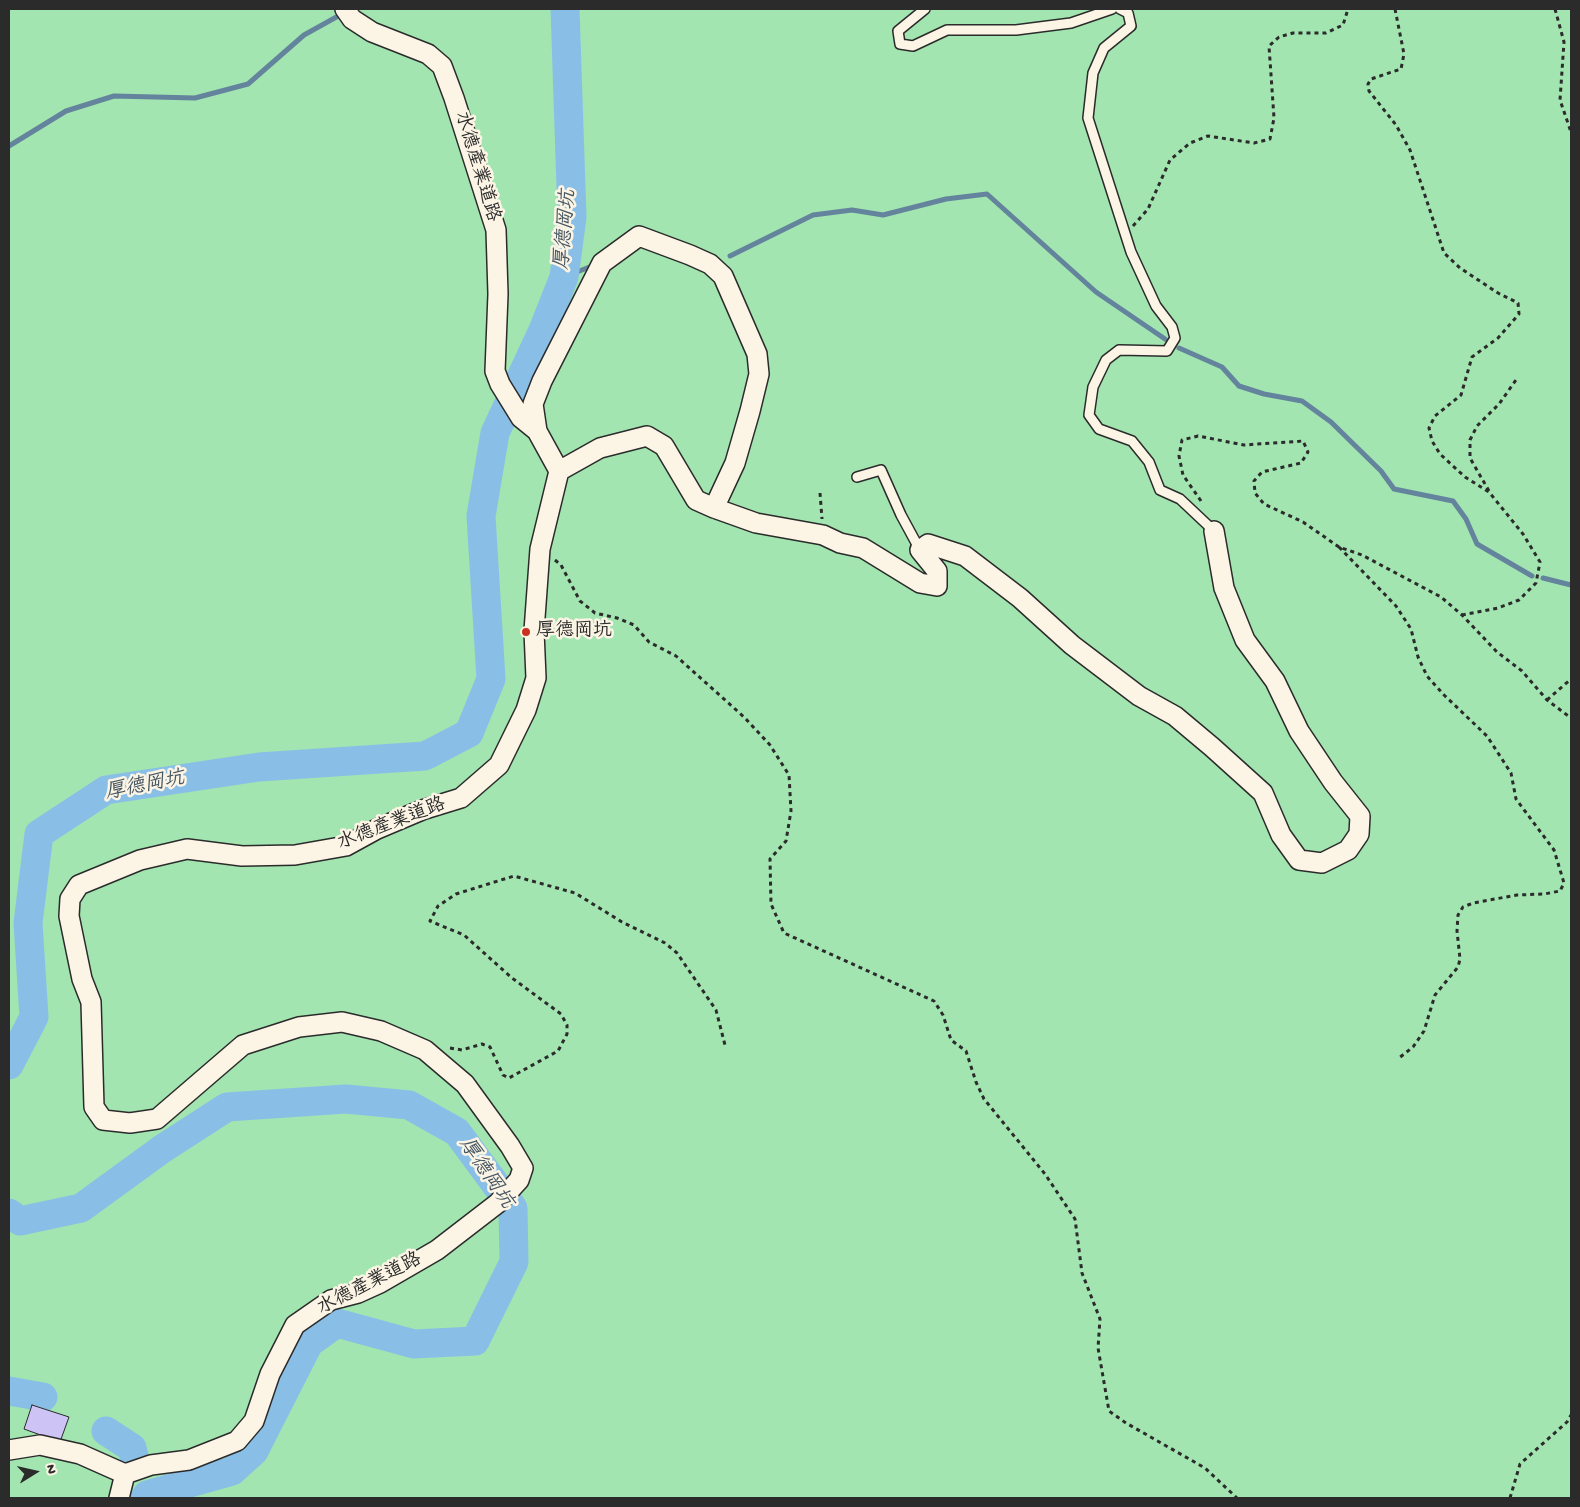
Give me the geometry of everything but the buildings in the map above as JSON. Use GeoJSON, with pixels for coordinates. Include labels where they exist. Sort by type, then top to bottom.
{"type":"FeatureCollection","features":[{"type":"Feature","properties":{"kind":"street","name":"水德產業道路"},"geometry":{"type":"LineString","coordinates":[[345,9],[352,19],[372,32],[428,54],[442,66],[496,230],[498,294],[495,371],[500,384],[521,418],[537,431]]}},
{"type":"Feature","properties":{"kind":"street"},"geometry":{"type":"LineString","coordinates":[[714,508],[735,464],[759,374],[757,354],[723,276],[710,264],[639,236],[602,263],[542,381],[533,404],[537,431],[558,471],[600,448],[647,436],[664,446],[696,500],[714,508],[756,523],[823,535],[840,543],[863,548],[920,583],[937,586],[937,571],[920,550],[928,544],[965,556],[1020,598],[1079,650],[1139,696],[1175,716],[1263,793],[1281,835],[1299,860],[1322,863],[1348,850],[1360,834],[1360,816],[1333,782],[1299,731],[1275,681],[1245,640],[1224,588],[1214,531]]}},
{"type":"Feature","properties":{"kind":"street","name":"水德產業道路"},"geometry":{"type":"LineString","coordinates":[[125,1474],[151,1465],[189,1460],[237,1441],[254,1420],[270,1374],[295,1325],[331,1300],[358,1294],[373,1287],[437,1250],[498,1203],[519,1180],[523,1168],[510,1146],[466,1084],[425,1050],[381,1030],[342,1022],[299,1027],[243,1045],[157,1119],[130,1123],[103,1120],[94,1107],[91,1002],[82,979],[69,916],[70,899],[79,885],[140,860],[187,849],[242,856],[295,855],[346,846],[377,829],[422,810],[461,798],[499,765],[526,710],[536,678],[534,631],[540,549],[558,471]]}},
{"type":"Feature","properties":{"kind":"street"},"geometry":{"type":"LineString","coordinates":[[9,1450],[40,1444],[80,1454],[125,1474],[119,1498]]}},
{"type":"Feature","properties":{"kind":"lane"},"geometry":{"type":"LineString","coordinates":[[925,9],[898,31],[900,44],[913,46],[947,30],[1016,30],[1071,23],[1112,9]]}},
{"type":"Feature","properties":{"kind":"lane"},"geometry":{"type":"LineString","coordinates":[[1120,9],[1128,13],[1131,26],[1104,48],[1093,73],[1088,118],[1131,252],[1156,306],[1172,327],[1175,338],[1167,351],[1118,350],[1106,360],[1093,387],[1089,415],[1099,429],[1132,441],[1149,462],[1160,490],[1180,499],[1214,531]]}},
{"type":"Feature","properties":{"kind":"lane"},"geometry":{"type":"LineString","coordinates":[[857,477],[881,470],[901,515],[920,550]]}},
{"type":"Feature","properties":{"kind":"path"},"geometry":{"type":"LineString","coordinates":[[1126,234],[1148,208],[1170,160],[1190,143],[1208,136],[1254,143],[1270,138],[1274,118],[1269,46],[1278,37],[1293,33],[1326,33],[1343,25],[1348,9]]}},
{"type":"Feature","properties":{"kind":"path"},"geometry":{"type":"LineString","coordinates":[[1395,9],[1404,54],[1401,69],[1371,78],[1368,84],[1369,92],[1396,125],[1410,150],[1444,253],[1460,268],[1498,293],[1518,303],[1519,314],[1498,338],[1472,357],[1461,395],[1435,416],[1429,428],[1432,441],[1440,454],[1466,477],[1489,492]]}},
{"type":"Feature","properties":{"kind":"path"},"geometry":{"type":"LineString","coordinates":[[1555,9],[1564,42],[1560,100],[1571,132]]}},
{"type":"Feature","properties":{"kind":"path"},"geometry":{"type":"LineString","coordinates":[[1462,615],[1498,608],[1518,600],[1536,583],[1540,562],[1524,534],[1489,492],[1470,458],[1470,440],[1477,426],[1499,404],[1516,380]]}},
{"type":"Feature","properties":{"kind":"path"},"geometry":{"type":"LineString","coordinates":[[1205,506],[1184,475],[1179,456],[1182,440],[1198,436],[1244,445],[1303,441],[1308,452],[1301,463],[1262,472],[1254,481],[1255,493],[1264,504],[1303,522],[1339,547],[1396,606],[1411,629],[1418,657],[1428,676],[1444,695],[1487,736],[1510,773],[1516,799],[1554,850],[1564,883],[1560,890],[1544,894],[1517,895],[1473,903],[1463,907],[1458,915],[1456,931],[1460,959],[1458,967],[1436,995],[1424,1031],[1413,1047],[1399,1058]]}},
{"type":"Feature","properties":{"kind":"path"},"geometry":{"type":"LineString","coordinates":[[820,493],[823,535]]}},
{"type":"Feature","properties":{"kind":"path"},"geometry":{"type":"LineString","coordinates":[[1339,547],[1362,555],[1441,598],[1462,615],[1496,652],[1522,671],[1547,700],[1571,718]]}},
{"type":"Feature","properties":{"kind":"path"},"geometry":{"type":"LineString","coordinates":[[540,549],[561,565],[580,600],[595,612],[634,625],[649,642],[676,656],[744,717],[770,745],[789,775],[791,811],[786,840],[770,859],[771,904],[784,933],[934,1001],[944,1015],[951,1040],[966,1051],[984,1099],[1045,1174],[1075,1219],[1082,1273],[1100,1319],[1098,1348],[1109,1411],[1126,1423],[1206,1468],[1236,1498]]}},
{"type":"Feature","properties":{"kind":"path"},"geometry":{"type":"LineString","coordinates":[[1547,700],[1571,680]]}},
{"type":"Feature","properties":{"kind":"path"},"geometry":{"type":"LineString","coordinates":[[425,1050],[442,1047],[462,1050],[482,1044],[490,1047],[503,1076],[509,1078],[558,1050],[567,1034],[567,1025],[561,1014],[512,978],[464,935],[430,921],[438,906],[456,894],[514,876],[575,894],[622,922],[665,943],[677,953],[716,1010],[725,1044]]}},
{"type":"Feature","properties":{"kind":"path"},"geometry":{"type":"LineString","coordinates":[[1510,1498],[1520,1464],[1567,1422],[1571,1414]]}},
{"type":"Feature","properties":{"kind":"green space"},"geometry":{"type":"Polygon","coordinates":[[[9,9],[1571,9],[1571,1498],[9,1498],[9,9]]]}},
{"type":"Feature","properties":{"kind":"waterway","name":"厚德岡坑"},"geometry":{"type":"LineString","coordinates":[[9,1065],[34,1017],[28,923],[39,834],[106,790],[259,767],[425,756],[469,733],[491,679],[481,516],[495,433],[543,330],[564,277],[572,217],[565,9]]}},
{"type":"Feature","properties":{"kind":"waterway"},"geometry":{"type":"LineString","coordinates":[[9,146],[66,111],[114,96],[195,98],[248,84],[304,35],[340,15]]}},
{"type":"Feature","properties":{"kind":"waterway"},"geometry":{"type":"LineString","coordinates":[[730,256],[813,215],[852,210],[883,215],[946,199],[987,194],[1096,292],[1165,339]]}},
{"type":"Feature","properties":{"kind":"waterway"},"geometry":{"type":"LineString","coordinates":[[564,277],[592,266]]}},
{"type":"Feature","properties":{"kind":"waterway"},"geometry":{"type":"LineString","coordinates":[[1179,348],[1222,367],[1239,386],[1264,394],[1302,401],[1331,422],[1381,471],[1394,489],[1453,501],[1466,519],[1477,544],[1532,576]]}},
{"type":"Feature","properties":{"kind":"waterway"},"geometry":{"type":"LineString","coordinates":[[1543,578],[1571,585]]}},
{"type":"Feature","properties":{"kind":"waterway","name":"厚德岡坑"},"geometry":{"type":"LineString","coordinates":[[9,1213],[20,1221],[81,1208],[162,1149],[227,1107],[346,1099],[409,1105],[457,1132],[513,1208],[514,1262],[475,1341],[414,1344],[337,1323],[309,1343],[254,1451],[232,1471],[147,1495],[145,1498]]}},
{"type":"Feature","properties":{"kind":"waterway"},"geometry":{"type":"LineString","coordinates":[[9,1391],[43,1397]]}},
{"type":"Feature","properties":{"kind":"waterway"},"geometry":{"type":"LineString","coordinates":[[106,1431],[132,1448],[134,1456]]}},
{"type":"Feature","properties":{"kind":"place","name":"厚德岡坑"},"geometry":{"type":"Point","coordinates":[526,632]}}]}
